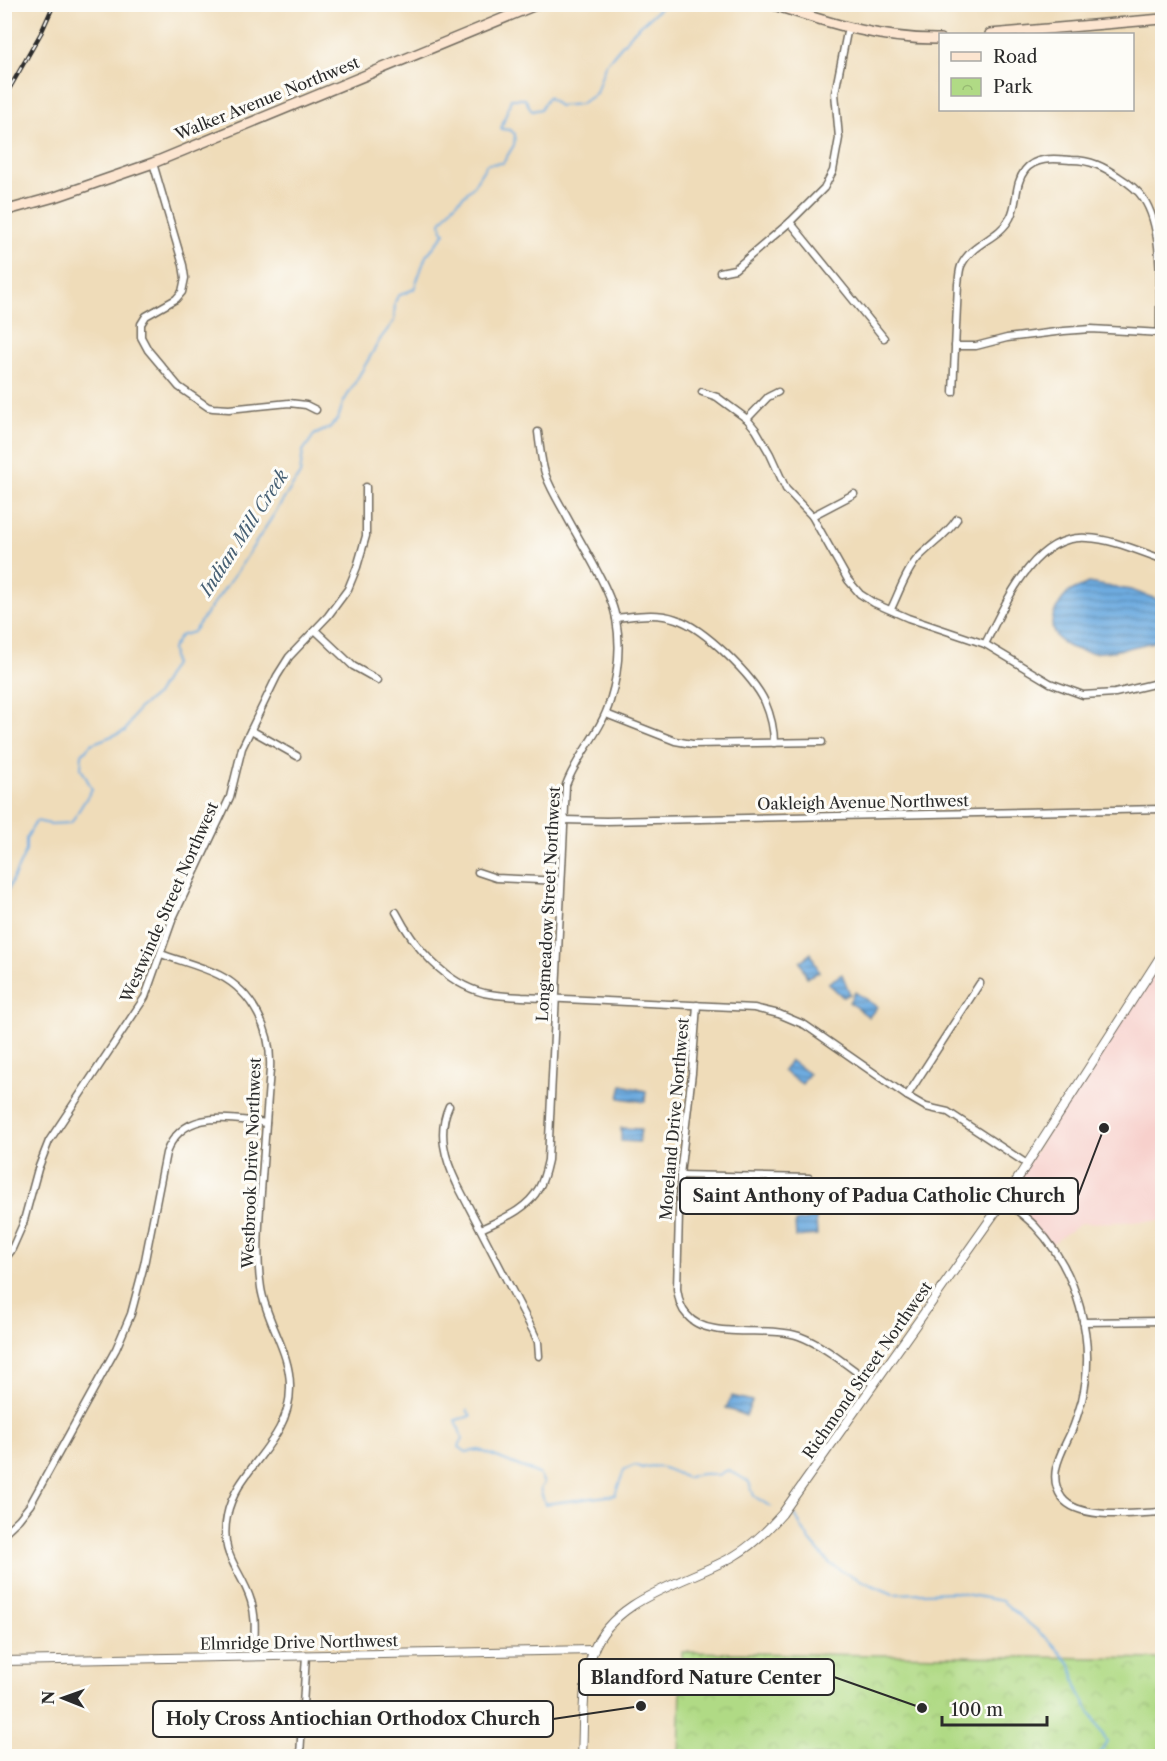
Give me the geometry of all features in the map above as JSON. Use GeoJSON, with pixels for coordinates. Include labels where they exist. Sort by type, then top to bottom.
{"type":"FeatureCollection","features":[{"type":"Feature","properties":{"kind":"main road","name":"Walker Avenue Northwest"},"geometry":{"type":"LineString","coordinates":[[4,211],[58,196],[153,163],[538,4]]}},
{"type":"Feature","properties":{"kind":"main road"},"geometry":{"type":"LineString","coordinates":[[771,4],[882,35],[939,39]]}},
{"type":"Feature","properties":{"kind":"main road"},"geometry":{"type":"LineString","coordinates":[[1001,33],[1162,19]]}},
{"type":"Feature","properties":{"kind":"street"},"geometry":{"type":"LineString","coordinates":[[720,272],[735,269],[790,222],[824,188],[833,171],[839,138],[835,93],[848,27]]}},
{"type":"Feature","properties":{"kind":"street"},"geometry":{"type":"LineString","coordinates":[[953,392],[955,346],[961,267],[970,253],[1002,229],[1011,217],[1020,180],[1026,169],[1034,163],[1047,159],[1096,163],[1127,183],[1143,197],[1154,219],[1158,240],[1161,333],[1091,329],[1007,338],[976,346],[955,346]]}},
{"type":"Feature","properties":{"kind":"street"},"geometry":{"type":"LineString","coordinates":[[153,163],[185,278],[183,292],[176,299],[146,316],[141,324],[141,338],[148,350],[179,387],[208,407],[229,409],[289,403],[306,405],[316,410]]}},
{"type":"Feature","properties":{"kind":"street"},"geometry":{"type":"LineString","coordinates":[[790,222],[884,338]]}},
{"type":"Feature","properties":{"kind":"street"},"geometry":{"type":"LineString","coordinates":[[702,392],[717,397],[747,419],[763,439],[786,489],[812,516],[848,580],[860,594],[874,603],[926,625],[985,644],[1050,683],[1083,695],[1115,693],[1162,682]]}},
{"type":"Feature","properties":{"kind":"street"},"geometry":{"type":"LineString","coordinates":[[747,419],[768,397],[778,392]]}},
{"type":"Feature","properties":{"kind":"street","name":"Longmeadow Street Northwest"},"geometry":{"type":"LineString","coordinates":[[481,1230],[518,1210],[534,1196],[541,1184],[548,1160],[565,795],[569,777],[579,757],[592,740],[606,714],[614,689],[618,662],[616,618],[599,578],[548,481],[541,458],[538,432]]}},
{"type":"Feature","properties":{"kind":"street","name":"Westwinde Street Northwest"},"geometry":{"type":"LineString","coordinates":[[4,1260],[11,1251],[22,1224],[49,1141],[145,997],[173,918],[230,797],[242,748],[283,666],[342,598],[357,567],[367,530],[366,487]]}},
{"type":"Feature","properties":{"kind":"street"},"geometry":{"type":"LineString","coordinates":[[812,516],[854,494]]}},
{"type":"Feature","properties":{"kind":"street"},"geometry":{"type":"LineString","coordinates":[[891,609],[912,565],[950,530],[957,519]]}},
{"type":"Feature","properties":{"kind":"street"},"geometry":{"type":"LineString","coordinates":[[985,644],[1018,582],[1035,560],[1059,544],[1084,537],[1104,540],[1162,559]]}},
{"type":"Feature","properties":{"kind":"street"},"geometry":{"type":"LineString","coordinates":[[616,618],[641,615],[669,617],[692,626],[712,640],[757,688],[772,721],[774,743]]}},
{"type":"Feature","properties":{"kind":"street"},"geometry":{"type":"LineString","coordinates":[[315,630],[353,666],[378,680]]}},
{"type":"Feature","properties":{"kind":"street"},"geometry":{"type":"LineString","coordinates":[[606,714],[685,743],[706,745],[822,742]]}},
{"type":"Feature","properties":{"kind":"street"},"geometry":{"type":"LineString","coordinates":[[251,730],[297,756]]}},
{"type":"Feature","properties":{"kind":"street","name":"Oakleigh Avenue Northwest"},"geometry":{"type":"LineString","coordinates":[[564,820],[1162,809]]}},
{"type":"Feature","properties":{"kind":"street"},"geometry":{"type":"LineString","coordinates":[[478,872],[496,878],[561,881]]}},
{"type":"Feature","properties":{"kind":"street"},"geometry":{"type":"LineString","coordinates":[[396,912],[407,932],[446,974],[466,986],[485,993],[754,1008],[779,1014],[805,1025],[907,1096],[926,1107],[948,1112],[1027,1164]]}},
{"type":"Feature","properties":{"kind":"street","name":"Westbrook Drive Northwest"},"geometry":{"type":"LineString","coordinates":[[161,954],[220,975],[243,992],[264,1028],[270,1052],[258,1263],[265,1306],[284,1352],[291,1387],[287,1410],[277,1434],[231,1499],[226,1518],[225,1538],[230,1558],[252,1604],[254,1656]]}},
{"type":"Feature","properties":{"kind":"street","name":"Richmond Street Northwest"},"geometry":{"type":"LineString","coordinates":[[582,1756],[586,1690],[594,1650],[602,1636],[616,1619],[640,1600],[727,1560],[750,1546],[782,1514],[1004,1200],[1162,954]]}},
{"type":"Feature","properties":{"kind":"street"},"geometry":{"type":"LineString","coordinates":[[907,1096],[980,983]]}},
{"type":"Feature","properties":{"kind":"street","name":"Moreland Drive Northwest"},"geometry":{"type":"LineString","coordinates":[[697,1005],[692,1077],[680,1175],[677,1289],[680,1305],[696,1324],[714,1329],[798,1335],[830,1353],[873,1384]]}},
{"type":"Feature","properties":{"kind":"street"},"geometry":{"type":"LineString","coordinates":[[449,1106],[443,1122],[445,1154],[453,1175],[533,1331],[538,1342],[539,1356]]}},
{"type":"Feature","properties":{"kind":"street"},"geometry":{"type":"LineString","coordinates":[[4,1533],[30,1505],[122,1336],[138,1290],[165,1157],[173,1138],[185,1127],[201,1120],[266,1123]]}},
{"type":"Feature","properties":{"kind":"street"},"geometry":{"type":"LineString","coordinates":[[680,1175],[809,1178]]}},
{"type":"Feature","properties":{"kind":"street"},"geometry":{"type":"LineString","coordinates":[[1004,1200],[1035,1226],[1050,1245],[1071,1282],[1083,1322],[1087,1347],[1082,1398],[1073,1427],[1054,1472],[1056,1485],[1062,1498],[1083,1511],[1107,1514],[1162,1512]]}},
{"type":"Feature","properties":{"kind":"street"},"geometry":{"type":"LineString","coordinates":[[1083,1322],[1162,1321]]}},
{"type":"Feature","properties":{"kind":"street","name":"Elmridge Drive Northwest"},"geometry":{"type":"LineString","coordinates":[[4,1662],[594,1650]]}},
{"type":"Feature","properties":{"kind":"street"},"geometry":{"type":"LineString","coordinates":[[300,1756],[306,1655]]}},
{"type":"Feature","properties":{"kind":"shaded area"},"geometry":{"type":"Polygon","coordinates":[[[1162,954],[1162,1221],[1081,1223],[1050,1245],[1004,1200],[1162,954]]]}},
{"type":"Feature","properties":{"kind":"green space"},"geometry":{"type":"Polygon","coordinates":[[[682,1652],[1162,1659],[1162,1756],[679,1756],[682,1652]]]}},
{"type":"Feature","properties":{"kind":"water"},"geometry":{"type":"Polygon","coordinates":[[[1088,583],[1131,590],[1162,601],[1162,640],[1096,653],[1071,648],[1064,644],[1054,633],[1052,626],[1056,609],[1069,592],[1088,583]]]}},
{"type":"Feature","properties":{"kind":"water"},"geometry":{"type":"Polygon","coordinates":[[[811,953],[819,972],[807,977],[800,962],[811,953]]]}},
{"type":"Feature","properties":{"kind":"water"},"geometry":{"type":"Polygon","coordinates":[[[842,974],[850,994],[843,997],[828,983],[842,974]]]}},
{"type":"Feature","properties":{"kind":"water"},"geometry":{"type":"Polygon","coordinates":[[[855,992],[877,1007],[869,1017],[849,1002],[855,992]]]}},
{"type":"Feature","properties":{"kind":"water"},"geometry":{"type":"Polygon","coordinates":[[[790,1060],[809,1074],[802,1084],[783,1071],[790,1060]]]}},
{"type":"Feature","properties":{"kind":"water"},"geometry":{"type":"Polygon","coordinates":[[[622,1085],[646,1091],[645,1102],[619,1098],[622,1085]]]}},
{"type":"Feature","properties":{"kind":"water"},"geometry":{"type":"Polygon","coordinates":[[[621,1128],[641,1129],[639,1142],[621,1141],[621,1128]]]}},
{"type":"Feature","properties":{"kind":"water"},"geometry":{"type":"Polygon","coordinates":[[[816,1218],[817,1235],[796,1237],[795,1222],[816,1218]]]}},
{"type":"Feature","properties":{"kind":"water"},"geometry":{"type":"Polygon","coordinates":[[[732,1396],[752,1401],[746,1416],[726,1408],[732,1396]]]}},
{"type":"Feature","properties":{"kind":"waterway","name":"Indian Mill Creek"},"geometry":{"type":"LineString","coordinates":[[4,898],[26,851],[26,839],[36,821],[50,824],[71,823],[92,789],[81,768],[82,754],[91,744],[125,731],[138,709],[156,695],[174,664],[172,649],[180,636],[193,632],[238,570],[300,474],[303,451],[314,435],[329,428],[338,419],[343,403],[381,338],[394,321],[395,302],[398,296],[414,289],[426,256],[445,233],[442,231],[441,222],[454,205],[472,188],[487,164],[503,163],[514,145],[515,134],[510,130],[501,129],[511,99],[525,99],[532,111],[541,109],[548,97],[559,106],[580,104],[596,93],[605,65],[635,30],[665,4]]}},
{"type":"Feature","properties":{"kind":"waterway"},"geometry":{"type":"LineString","coordinates":[[467,1410],[471,1416],[456,1420],[462,1438],[459,1447],[466,1452],[479,1450],[539,1474],[544,1483],[540,1489],[545,1504],[615,1495],[624,1470],[635,1465],[642,1468],[659,1467],[687,1478],[702,1474],[718,1476],[729,1470],[749,1482],[754,1496],[771,1507]]}},
{"type":"Feature","properties":{"kind":"waterway"},"geometry":{"type":"LineString","coordinates":[[794,1514],[810,1541],[829,1563],[847,1574],[893,1594],[954,1592],[1002,1601],[1051,1642],[1071,1665],[1079,1693],[1107,1742],[1098,1756]]}},
{"type":"Feature","properties":{"kind":"railway"},"geometry":{"type":"LineString","coordinates":[[4,98],[41,33],[54,4]]}},
{"type":"Feature","properties":{"kind":"place","name":"Saint Anthony of Padua Catholic Church"},"geometry":{"type":"Point","coordinates":[1104,1128]}},
{"type":"Feature","properties":{"kind":"place","name":"Holy Cross Antiochian Orthodox Church"},"geometry":{"type":"Point","coordinates":[641,1706]}},
{"type":"Feature","properties":{"kind":"place","name":"Blandford Nature Center"},"geometry":{"type":"Point","coordinates":[922,1708]}}]}
